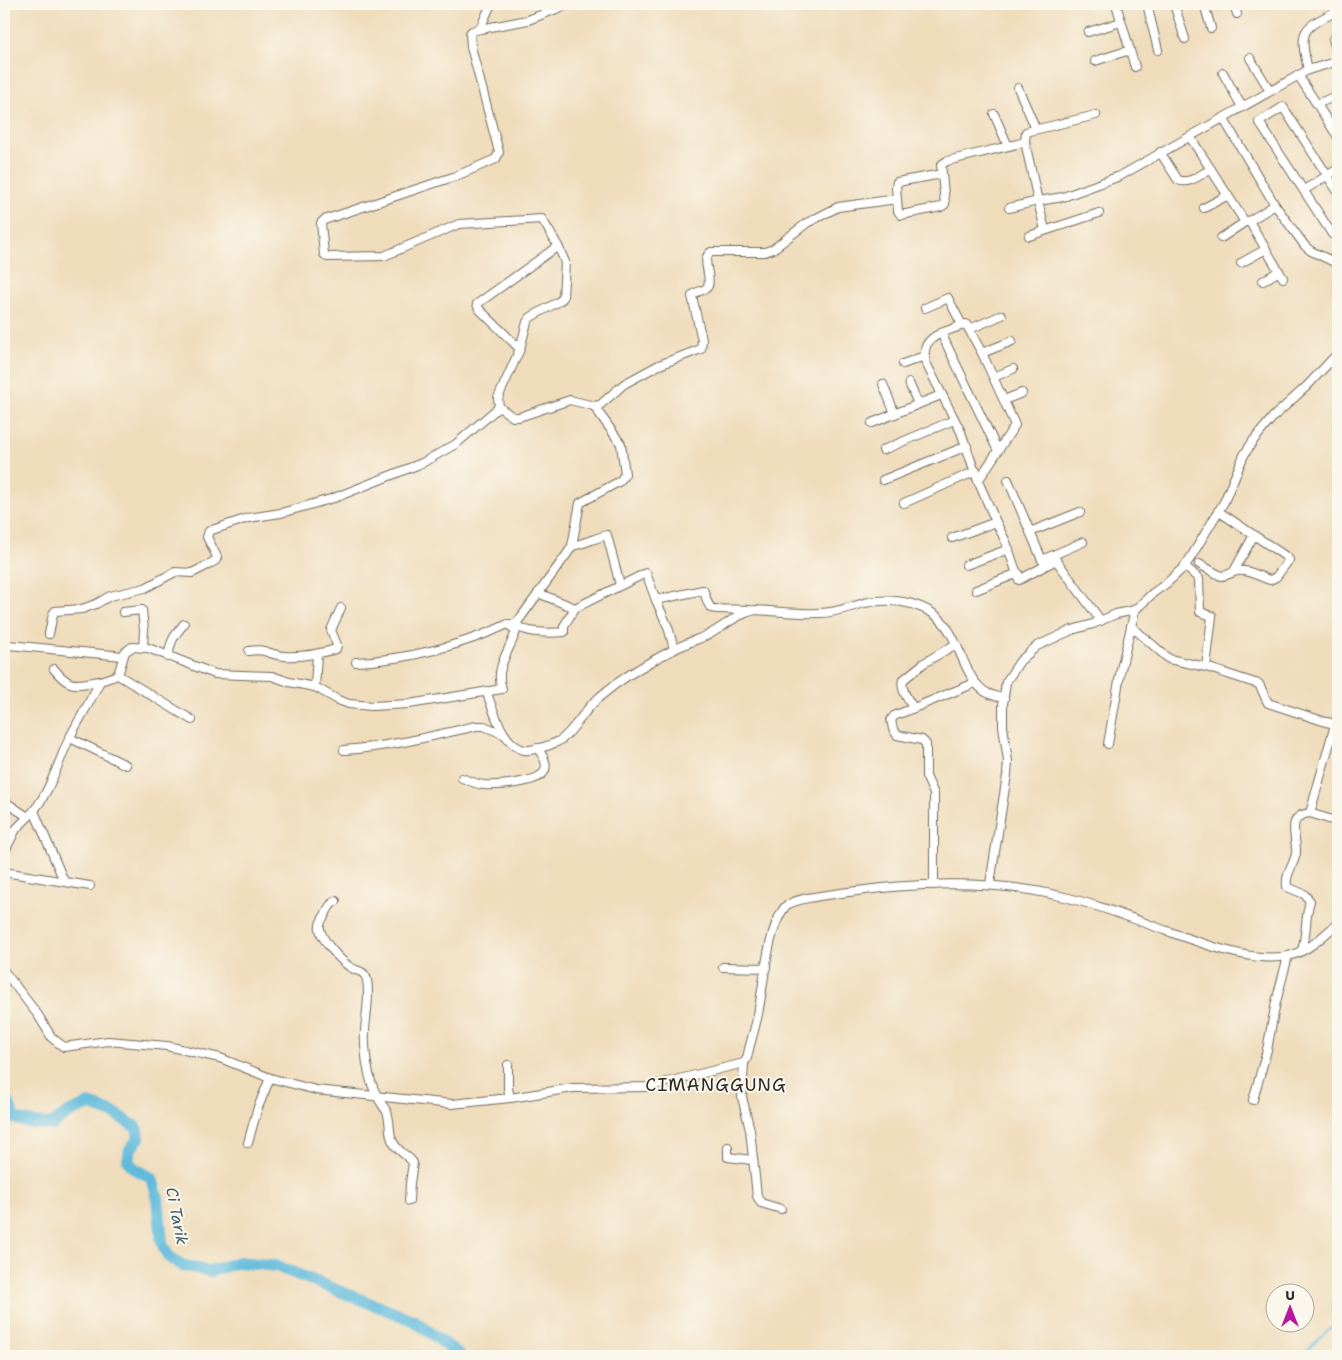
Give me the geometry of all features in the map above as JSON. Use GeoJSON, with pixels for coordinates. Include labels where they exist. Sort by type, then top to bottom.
{"type":"FeatureCollection","features":[{"type":"Feature","properties":{"kind":"street"},"geometry":{"type":"LineString","coordinates":[[480,28],[491,4]]}},
{"type":"Feature","properties":{"kind":"street"},"geometry":{"type":"LineString","coordinates":[[569,4],[528,20],[480,28],[471,32],[469,37],[499,152],[496,159],[456,176],[324,220],[321,225],[324,254],[329,258],[384,256],[456,225],[542,219],[565,262],[563,298],[528,320],[524,326],[520,349],[498,398],[499,407],[513,417],[519,417],[570,400],[594,406],[600,405],[624,384],[659,365],[700,349],[702,340],[692,296],[695,292],[707,287],[706,259],[709,253],[765,252],[773,249],[808,224],[838,207],[897,198]]}},
{"type":"Feature","properties":{"kind":"street"},"geometry":{"type":"LineString","coordinates":[[1116,4],[1135,67]]}},
{"type":"Feature","properties":{"kind":"street"},"geometry":{"type":"LineString","coordinates":[[1147,4],[1158,50]]}},
{"type":"Feature","properties":{"kind":"street"},"geometry":{"type":"LineString","coordinates":[[1174,4],[1185,39]]}},
{"type":"Feature","properties":{"kind":"street"},"geometry":{"type":"LineString","coordinates":[[1204,4],[1211,28]]}},
{"type":"Feature","properties":{"kind":"street"},"geometry":{"type":"LineString","coordinates":[[1234,4],[1237,14]]}},
{"type":"Feature","properties":{"kind":"street"},"geometry":{"type":"LineString","coordinates":[[1308,70],[1303,36],[1318,20],[1338,11]]}},
{"type":"Feature","properties":{"kind":"street"},"geometry":{"type":"LineString","coordinates":[[1088,32],[1121,22]]}},
{"type":"Feature","properties":{"kind":"street"},"geometry":{"type":"LineString","coordinates":[[1333,39],[1338,55]]}},
{"type":"Feature","properties":{"kind":"street"},"geometry":{"type":"LineString","coordinates":[[1095,61],[1130,50]]}},
{"type":"Feature","properties":{"kind":"street"},"geometry":{"type":"LineString","coordinates":[[1250,58],[1270,91]]}},
{"type":"Feature","properties":{"kind":"street"},"geometry":{"type":"LineString","coordinates":[[1009,208],[1063,197],[1120,176],[1298,75],[1338,61]]}},
{"type":"Feature","properties":{"kind":"street"},"geometry":{"type":"LineString","coordinates":[[1223,73],[1242,107]]}},
{"type":"Feature","properties":{"kind":"street"},"geometry":{"type":"LineString","coordinates":[[1298,75],[1338,137]]}},
{"type":"Feature","properties":{"kind":"street"},"geometry":{"type":"LineString","coordinates":[[1018,88],[1036,129]]}},
{"type":"Feature","properties":{"kind":"street"},"geometry":{"type":"LineString","coordinates":[[1317,104],[1338,95]]}},
{"type":"Feature","properties":{"kind":"street"},"geometry":{"type":"LineString","coordinates":[[1332,234],[1259,122],[1283,106],[1338,192]]}},
{"type":"Feature","properties":{"kind":"street"},"geometry":{"type":"LineString","coordinates":[[994,114],[1008,146]]}},
{"type":"Feature","properties":{"kind":"street"},"geometry":{"type":"LineString","coordinates":[[1045,230],[1025,142],[1026,132],[1096,114]]}},
{"type":"Feature","properties":{"kind":"street"},"geometry":{"type":"LineString","coordinates":[[1223,118],[1275,205],[1305,246],[1311,251],[1338,264]]}},
{"type":"Feature","properties":{"kind":"street"},"geometry":{"type":"LineString","coordinates":[[1190,137],[1281,274],[1264,281]]}},
{"type":"Feature","properties":{"kind":"street"},"geometry":{"type":"LineString","coordinates":[[942,174],[897,182],[898,210],[901,215],[941,207],[945,204],[942,174],[941,165],[948,161],[1025,142]]}},
{"type":"Feature","properties":{"kind":"street"},"geometry":{"type":"LineString","coordinates":[[1160,152],[1181,182],[1188,181],[1211,168]]}},
{"type":"Feature","properties":{"kind":"street"},"geometry":{"type":"LineString","coordinates":[[1304,190],[1338,168]]}},
{"type":"Feature","properties":{"kind":"street"},"geometry":{"type":"LineString","coordinates":[[1204,208],[1228,195]]}},
{"type":"Feature","properties":{"kind":"street"},"geometry":{"type":"LineString","coordinates":[[1221,238],[1275,205]]}},
{"type":"Feature","properties":{"kind":"street"},"geometry":{"type":"LineString","coordinates":[[1029,236],[1099,213]]}},
{"type":"Feature","properties":{"kind":"street"},"geometry":{"type":"LineString","coordinates":[[520,349],[479,309],[477,303],[558,246]]}},
{"type":"Feature","properties":{"kind":"street"},"geometry":{"type":"LineString","coordinates":[[1241,263],[1266,249]]}},
{"type":"Feature","properties":{"kind":"street"},"geometry":{"type":"LineString","coordinates":[[925,308],[948,298],[962,325]]}},
{"type":"Feature","properties":{"kind":"street"},"geometry":{"type":"LineString","coordinates":[[970,329],[1002,315]]}},
{"type":"Feature","properties":{"kind":"street"},"geometry":{"type":"LineString","coordinates":[[978,481],[1016,425],[994,377],[966,324],[929,340],[925,346],[924,356],[967,446],[978,481],[1009,549],[1019,580],[1083,542]]}},
{"type":"Feature","properties":{"kind":"street"},"geometry":{"type":"LineString","coordinates":[[942,333],[998,451]]}},
{"type":"Feature","properties":{"kind":"street"},"geometry":{"type":"LineString","coordinates":[[982,353],[1012,341]]}},
{"type":"Feature","properties":{"kind":"street"},"geometry":{"type":"LineString","coordinates":[[990,884],[1007,775],[1008,753],[1003,726],[1006,682],[1020,661],[1037,646],[1072,630],[1101,622],[1116,614],[1136,610],[1185,566],[1224,502],[1244,455],[1253,441],[1273,416],[1307,386],[1338,353]]}},
{"type":"Feature","properties":{"kind":"street"},"geometry":{"type":"LineString","coordinates":[[903,364],[924,356]]}},
{"type":"Feature","properties":{"kind":"street"},"geometry":{"type":"LineString","coordinates":[[994,377],[1013,369]]}},
{"type":"Feature","properties":{"kind":"street"},"geometry":{"type":"LineString","coordinates":[[910,383],[918,404]]}},
{"type":"Feature","properties":{"kind":"street"},"geometry":{"type":"LineString","coordinates":[[883,384],[895,414]]}},
{"type":"Feature","properties":{"kind":"street"},"geometry":{"type":"LineString","coordinates":[[1004,400],[1022,393]]}},
{"type":"Feature","properties":{"kind":"street"},"geometry":{"type":"LineString","coordinates":[[872,423],[941,395]]}},
{"type":"Feature","properties":{"kind":"street"},"geometry":{"type":"LineString","coordinates":[[356,662],[375,661],[449,646],[512,624],[538,593],[572,546],[580,503],[620,481],[625,471],[621,444],[594,406]]}},
{"type":"Feature","properties":{"kind":"street"},"geometry":{"type":"LineString","coordinates":[[49,634],[53,614],[56,611],[82,609],[110,596],[145,588],[175,572],[192,573],[216,560],[217,557],[207,537],[212,530],[248,518],[281,513],[334,498],[422,463],[456,444],[499,407]]}},
{"type":"Feature","properties":{"kind":"street"},"geometry":{"type":"LineString","coordinates":[[883,450],[954,420]]}},
{"type":"Feature","properties":{"kind":"street"},"geometry":{"type":"LineString","coordinates":[[882,480],[967,446]]}},
{"type":"Feature","properties":{"kind":"street"},"geometry":{"type":"LineString","coordinates":[[904,503],[976,471]]}},
{"type":"Feature","properties":{"kind":"street"},"geometry":{"type":"LineString","coordinates":[[1008,480],[1042,560],[1054,558]]}},
{"type":"Feature","properties":{"kind":"street"},"geometry":{"type":"LineString","coordinates":[[1218,511],[1289,560],[1276,577],[1272,579],[1249,571],[1234,571]]}},
{"type":"Feature","properties":{"kind":"street"},"geometry":{"type":"LineString","coordinates":[[1030,532],[1080,512]]}},
{"type":"Feature","properties":{"kind":"street"},"geometry":{"type":"LineString","coordinates":[[952,538],[996,522]]}},
{"type":"Feature","properties":{"kind":"street"},"geometry":{"type":"LineString","coordinates":[[572,546],[607,535],[620,585]]}},
{"type":"Feature","properties":{"kind":"street"},"geometry":{"type":"LineString","coordinates":[[1199,564],[1221,576],[1230,574],[1234,571],[1254,535]]}},
{"type":"Feature","properties":{"kind":"street"},"geometry":{"type":"LineString","coordinates":[[966,565],[1009,549]]}},
{"type":"Feature","properties":{"kind":"street"},"geometry":{"type":"LineString","coordinates":[[1054,558],[1101,622]]}},
{"type":"Feature","properties":{"kind":"street"},"geometry":{"type":"LineString","coordinates":[[1185,566],[1199,579],[1200,612],[1212,616],[1206,667]]}},
{"type":"Feature","properties":{"kind":"street"},"geometry":{"type":"LineString","coordinates":[[976,590],[1018,573]]}},
{"type":"Feature","properties":{"kind":"street"},"geometry":{"type":"LineString","coordinates":[[512,624],[530,631],[564,632],[564,626],[575,608],[646,574],[668,627],[674,649]]}},
{"type":"Feature","properties":{"kind":"street"},"geometry":{"type":"LineString","coordinates":[[656,600],[703,590],[708,604],[715,610],[735,608],[820,613],[838,612],[864,604],[897,600],[911,603],[935,615],[948,629],[975,683],[984,692],[1004,699]]}},
{"type":"Feature","properties":{"kind":"street"},"geometry":{"type":"LineString","coordinates":[[538,593],[575,608]]}},
{"type":"Feature","properties":{"kind":"street"},"geometry":{"type":"LineString","coordinates":[[249,651],[262,650],[284,656],[317,654],[337,648],[331,630],[341,608]]}},
{"type":"Feature","properties":{"kind":"street"},"geometry":{"type":"LineString","coordinates":[[123,612],[142,610],[143,648]]}},
{"type":"Feature","properties":{"kind":"street"},"geometry":{"type":"LineString","coordinates":[[344,750],[401,743],[476,726],[484,726],[503,734],[523,750],[559,742],[593,703],[635,670],[674,649],[709,634],[733,618],[755,610]]}},
{"type":"Feature","properties":{"kind":"street"},"geometry":{"type":"LineString","coordinates":[[1108,744],[1121,669],[1136,610]]}},
{"type":"Feature","properties":{"kind":"street"},"geometry":{"type":"LineString","coordinates":[[168,657],[170,642],[184,624]]}},
{"type":"Feature","properties":{"kind":"street"},"geometry":{"type":"LineString","coordinates":[[118,675],[123,656],[132,647],[143,648],[215,674],[272,676],[289,682],[315,687],[349,704],[372,706],[418,702],[502,689],[499,682],[502,662],[516,631],[512,624]]}},
{"type":"Feature","properties":{"kind":"street"},"geometry":{"type":"LineString","coordinates":[[1131,626],[1169,660],[1206,667],[1259,684],[1268,702],[1336,724]]}},
{"type":"Feature","properties":{"kind":"street"},"geometry":{"type":"LineString","coordinates":[[913,708],[903,689],[903,680],[924,663],[956,644]]}},
{"type":"Feature","properties":{"kind":"street"},"geometry":{"type":"LineString","coordinates":[[9,646],[123,656]]}},
{"type":"Feature","properties":{"kind":"street"},"geometry":{"type":"LineString","coordinates":[[315,687],[317,654]]}},
{"type":"Feature","properties":{"kind":"street"},"geometry":{"type":"LineString","coordinates":[[54,669],[67,683],[72,684],[100,681],[118,675],[192,720]]}},
{"type":"Feature","properties":{"kind":"street"},"geometry":{"type":"LineString","coordinates":[[4,853],[16,829],[31,814],[42,799],[70,738],[86,711],[100,681]]}},
{"type":"Feature","properties":{"kind":"street"},"geometry":{"type":"LineString","coordinates":[[934,885],[934,794],[926,776],[926,744],[922,740],[897,735],[891,722],[894,716],[975,683]]}},
{"type":"Feature","properties":{"kind":"street"},"geometry":{"type":"LineString","coordinates":[[486,691],[503,734]]}},
{"type":"Feature","properties":{"kind":"street"},"geometry":{"type":"LineString","coordinates":[[1310,813],[1338,714]]}},
{"type":"Feature","properties":{"kind":"street"},"geometry":{"type":"LineString","coordinates":[[70,738],[126,765]]}},
{"type":"Feature","properties":{"kind":"street"},"geometry":{"type":"LineString","coordinates":[[462,778],[475,783],[491,785],[536,778],[544,772],[545,768],[544,756],[537,748]]}},
{"type":"Feature","properties":{"kind":"street"},"geometry":{"type":"LineString","coordinates":[[4,801],[31,814],[59,881]]}},
{"type":"Feature","properties":{"kind":"street"},"geometry":{"type":"LineString","coordinates":[[1253,1100],[1267,1050],[1271,1025],[1291,955],[1302,950],[1307,909],[1310,901],[1304,894],[1287,887],[1286,879],[1296,854],[1293,827],[1298,816],[1310,813],[1338,822]]}},
{"type":"Feature","properties":{"kind":"street"},"geometry":{"type":"LineString","coordinates":[[4,872],[90,886]]}},
{"type":"Feature","properties":{"kind":"street"},"geometry":{"type":"LineString","coordinates":[[781,1209],[761,1203],[758,1200],[750,1130],[742,1097],[744,1063],[758,1016],[772,936],[783,908],[789,903],[873,888],[990,884],[1056,895],[1236,953],[1265,957],[1291,955],[1305,949],[1338,922]]}},
{"type":"Feature","properties":{"kind":"street"},"geometry":{"type":"LineString","coordinates":[[336,901],[331,903],[321,922],[320,930],[340,958],[352,968],[362,971],[367,981],[365,1044],[369,1073],[377,1096],[387,1113],[390,1136],[393,1143],[413,1163],[410,1201]]}},
{"type":"Feature","properties":{"kind":"street"},"geometry":{"type":"LineString","coordinates":[[723,968],[766,968]]}},
{"type":"Feature","properties":{"kind":"street"},"geometry":{"type":"LineString","coordinates":[[4,971],[38,1015],[52,1038],[64,1048],[108,1041],[167,1046],[220,1058],[270,1078],[316,1090],[452,1104],[510,1098],[573,1088],[652,1087],[744,1063]]}},
{"type":"Feature","properties":{"kind":"street"},"geometry":{"type":"LineString","coordinates":[[508,1065],[510,1098]]}},
{"type":"Feature","properties":{"kind":"street"},"geometry":{"type":"LineString","coordinates":[[248,1143],[270,1078]]}},
{"type":"Feature","properties":{"kind":"street"},"geometry":{"type":"LineString","coordinates":[[728,1147],[728,1157],[752,1160]]}},
{"type":"Feature","properties":{"kind":"waterway","name":"Ci Tarik"},"geometry":{"type":"LineString","coordinates":[[4,1096],[8,1101],[14,1118],[28,1122],[52,1125],[66,1114],[89,1104],[116,1114],[137,1128],[139,1138],[130,1149],[128,1161],[135,1169],[152,1178],[158,1199],[162,1243],[168,1256],[182,1265],[210,1271],[239,1262],[276,1266],[415,1321],[461,1356]]}},
{"type":"Feature","properties":{"kind":"waterway"},"geometry":{"type":"LineString","coordinates":[[1305,1356],[1306,1351],[1338,1321],[1333,1313],[1333,1303],[1338,1300]]}},
{"type":"Feature","properties":{"kind":"district","name":"CIMANGGUNG"},"geometry":{"type":"Point","coordinates":[716,1085]}}]}
